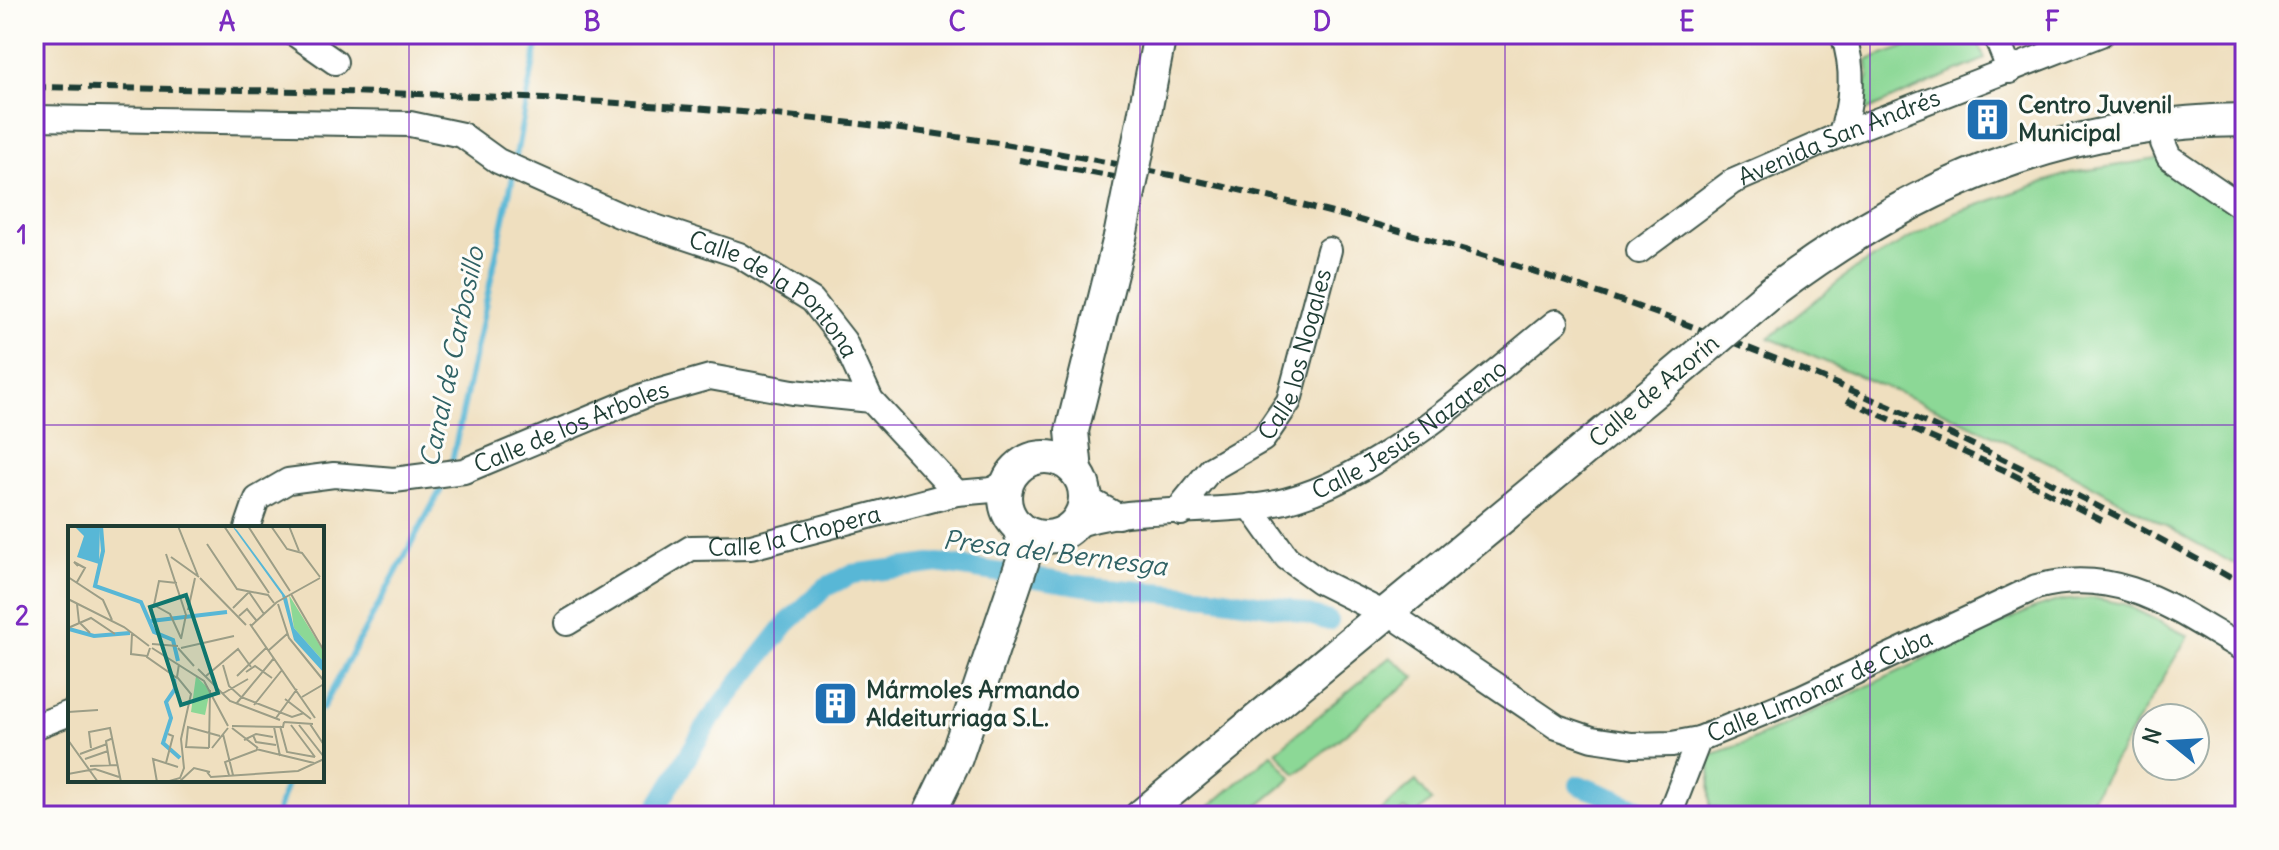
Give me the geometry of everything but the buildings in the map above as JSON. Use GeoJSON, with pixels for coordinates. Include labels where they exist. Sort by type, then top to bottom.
{"type":"FeatureCollection","features":[{"type":"Feature","properties":{"kind":"main road"},"geometry":{"type":"LineString","coordinates":[[1024,512],[1082,513],[1072,431],[1120,237],[1160,34]]}},
{"type":"Feature","properties":{"kind":"main road","name":"Calle de Azorín"},"geometry":{"type":"LineString","coordinates":[[1141,816],[1393,618],[1780,297],[1836,244],[1893,210],[1950,182],[2016,157],[2110,133],[2245,120]]}},
{"type":"Feature","properties":{"kind":"main road","name":"Calle de Azorín"},"geometry":{"type":"LineString","coordinates":[[1780,297],[1944,202],[2010,176],[2075,159],[2163,143],[2245,140]]}},
{"type":"Feature","properties":{"kind":"main road"},"geometry":{"type":"LineString","coordinates":[[928,816],[956,758],[1025,549],[1020,466],[1057,448],[1072,431]]}},
{"type":"Feature","properties":{"kind":"main road"},"geometry":{"type":"LineString","coordinates":[[1036,458],[1053,458],[1080,479]]}},
{"type":"Feature","properties":{"kind":"main road","name":"Calle de Azorín"},"geometry":{"type":"LineString","coordinates":[[1168,816],[1393,618]]}},
{"type":"Feature","properties":{"kind":"street"},"geometry":{"type":"LineString","coordinates":[[295,34],[335,62]]}},
{"type":"Feature","properties":{"kind":"street"},"geometry":{"type":"LineString","coordinates":[[1840,135],[1846,120],[1853,62],[1843,34]]}},
{"type":"Feature","properties":{"kind":"street"},"geometry":{"type":"LineString","coordinates":[[1995,34],[2010,71]]}},
{"type":"Feature","properties":{"kind":"street","name":"Avenida San Andrés"},"geometry":{"type":"LineString","coordinates":[[1639,251],[1732,182],[1840,135],[2101,34]]}},
{"type":"Feature","properties":{"kind":"street","name":"Calle de la Pontona"},"geometry":{"type":"LineString","coordinates":[[34,118],[410,124],[462,135],[498,161],[619,215],[739,255],[812,300],[844,341],[871,400],[957,493]]}},
{"type":"Feature","properties":{"kind":"street"},"geometry":{"type":"LineString","coordinates":[[2163,143],[2169,157],[2245,209]]}},
{"type":"Feature","properties":{"kind":"street","name":"Calle los Nogales"},"geometry":{"type":"LineString","coordinates":[[1181,513],[1184,502],[1211,469],[1263,439],[1289,401],[1329,250]]}},
{"type":"Feature","properties":{"kind":"street","name":"Calle Jesús Nazareno"},"geometry":{"type":"LineString","coordinates":[[1024,512],[1118,516],[1181,513],[1250,506],[1327,489],[1420,430],[1556,322]]}},
{"type":"Feature","properties":{"kind":"street","name":"Calle de los Árboles"},"geometry":{"type":"LineString","coordinates":[[248,526],[257,499],[288,481],[334,475],[394,480],[464,471],[646,395],[710,377],[871,400]]}},
{"type":"Feature","properties":{"kind":"street"},"geometry":{"type":"LineString","coordinates":[[1080,479],[1093,502],[1118,516]]}},
{"type":"Feature","properties":{"kind":"street","name":"Calle la Chopera"},"geometry":{"type":"LineString","coordinates":[[567,623],[691,548],[751,547],[957,493],[1024,512]]}},
{"type":"Feature","properties":{"kind":"street"},"geometry":{"type":"LineString","coordinates":[[1250,506],[1287,558],[1319,581],[1393,618]]}},
{"type":"Feature","properties":{"kind":"street","name":"Calle Limonar de Cuba"},"geometry":{"type":"LineString","coordinates":[[1393,618],[1557,727],[1592,739],[1632,745],[1672,744],[1699,739],[1802,697],[2036,587],[2063,580],[2124,585],[2155,598],[2245,650]]}},
{"type":"Feature","properties":{"kind":"street"},"geometry":{"type":"LineString","coordinates":[[34,727],[68,714]]}},
{"type":"Feature","properties":{"kind":"street"},"geometry":{"type":"LineString","coordinates":[[1669,816],[1699,739]]}},
{"type":"Feature","properties":{"kind":"green space"},"geometry":{"type":"Polygon","coordinates":[[[1943,34],[1975,34],[1985,59],[1858,114],[1869,75],[1868,60],[1943,34]]]}},
{"type":"Feature","properties":{"kind":"green space"},"geometry":{"type":"Polygon","coordinates":[[[2169,157],[2245,209],[2245,570],[2061,468],[1942,411],[1769,338],[1853,270],[1955,213],[2070,173],[2169,157]]]}},
{"type":"Feature","properties":{"kind":"green space"},"geometry":{"type":"Polygon","coordinates":[[[2093,598],[2124,604],[2188,636],[2149,702],[2131,702],[2131,733],[2086,809],[2066,798],[2055,816],[1743,816],[1710,806],[1710,755],[1746,743],[2030,610],[2057,601],[2093,598]]]}},
{"type":"Feature","properties":{"kind":"green space"},"geometry":{"type":"Polygon","coordinates":[[[1390,657],[1415,677],[1296,774],[1276,751],[1390,657]]]}},
{"type":"Feature","properties":{"kind":"green space"},"geometry":{"type":"Polygon","coordinates":[[[1272,754],[1292,778],[1246,816],[1198,816],[1272,754]]]}},
{"type":"Feature","properties":{"kind":"green space"},"geometry":{"type":"Polygon","coordinates":[[[1416,781],[1432,801],[1416,815],[1404,809],[1396,816],[1389,812],[1374,816],[1416,781]]]}},
{"type":"Feature","properties":{"kind":"waterway","name":"Canal de Carbosillo"},"geometry":{"type":"LineString","coordinates":[[515,161],[539,34]]}},
{"type":"Feature","properties":{"kind":"waterway","name":"Canal de Carbosillo"},"geometry":{"type":"LineString","coordinates":[[451,466],[513,176]]}},
{"type":"Feature","properties":{"kind":"waterway","name":"Canal de Carbosillo"},"geometry":{"type":"LineString","coordinates":[[324,705],[446,480]]}},
{"type":"Feature","properties":{"kind":"waterway","name":"Presa del Bernesga"},"geometry":{"type":"LineString","coordinates":[[652,816],[709,721],[786,624],[826,587],[852,574],[938,563],[1086,586],[1211,597],[1289,609],[1329,621]]}},
{"type":"Feature","properties":{"kind":"waterway","name":"Canal de Carbosillo"},"geometry":{"type":"LineString","coordinates":[[276,816],[287,782]]}},
{"type":"Feature","properties":{"kind":"waterway","name":"Presa del Bernesga"},"geometry":{"type":"LineString","coordinates":[[1579,785],[1653,814]]}},
{"type":"Feature","properties":{"kind":"railway"},"geometry":{"type":"LineString","coordinates":[[34,87],[444,95],[750,113],[852,123],[1036,149],[1218,185],[1396,230],[1572,284],[1745,347],[1915,418],[2081,498],[2245,586]]}},
{"type":"Feature","properties":{"kind":"railway"},"geometry":{"type":"LineString","coordinates":[[1019,160],[1137,181]]}},
{"type":"Feature","properties":{"kind":"railway"},"geometry":{"type":"LineString","coordinates":[[1847,400],[2004,470],[2107,523]]}},
{"type":"Feature","properties":{"kind":"place","name":"Centro Juvenil Municipal"},"geometry":{"type":"Point","coordinates":[1987,119]}},
{"type":"Feature","properties":{"kind":"place","name":"Mármoles Armando Aldeiturriaga S.L."},"geometry":{"type":"Point","coordinates":[835,704]}}]}
